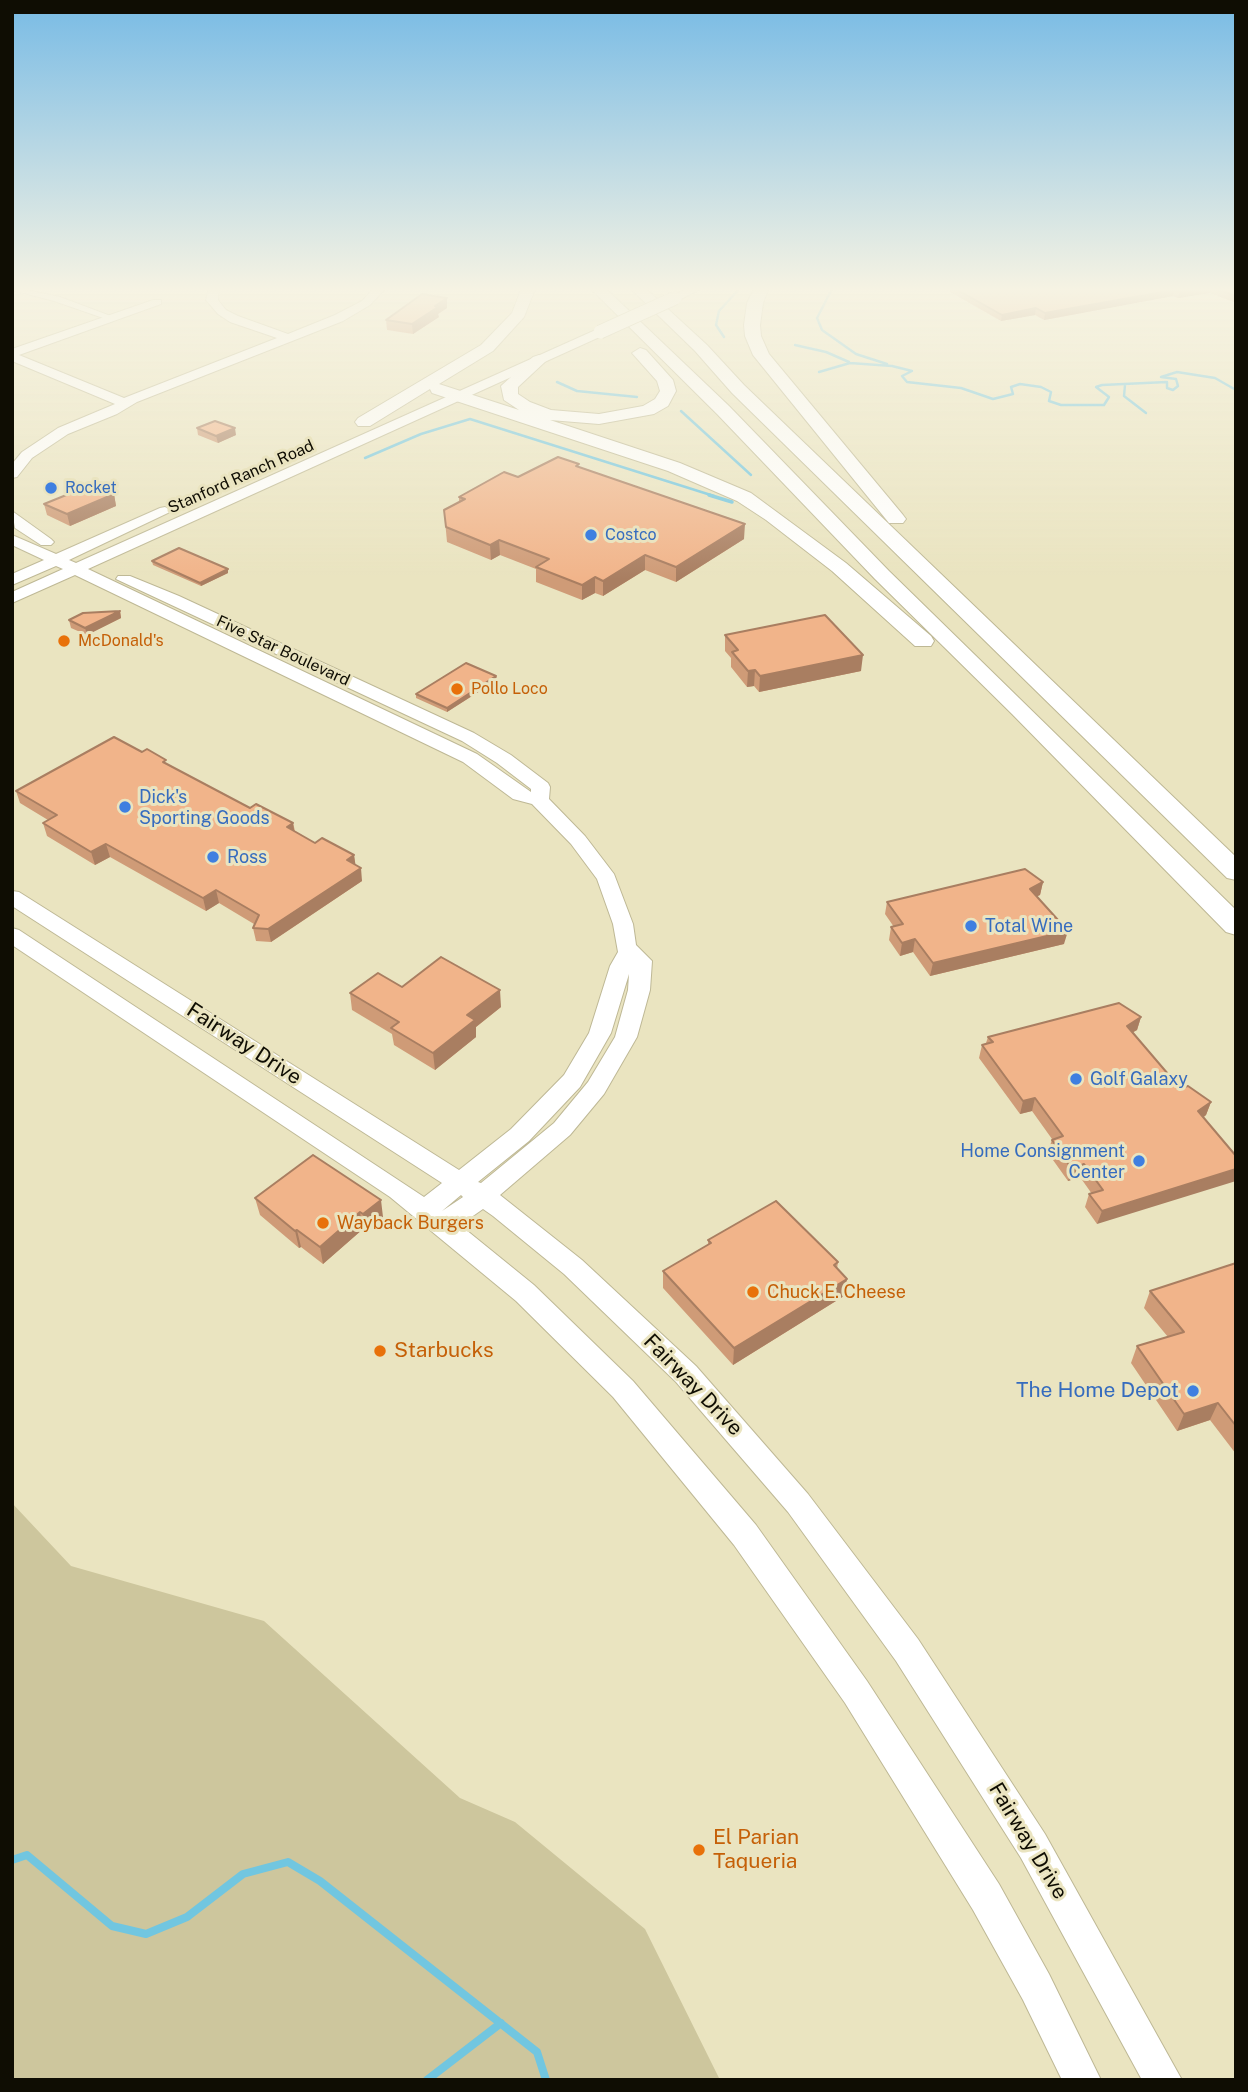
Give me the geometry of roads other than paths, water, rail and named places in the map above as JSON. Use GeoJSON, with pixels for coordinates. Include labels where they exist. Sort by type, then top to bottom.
{"type":"FeatureCollection","features":[{"type":"Feature","properties":{"kind":"highway"},"geometry":{"type":"LineString","coordinates":[[358,425],[425,385]]}},
{"type":"Feature","properties":{"kind":"highway"},"geometry":{"type":"LineString","coordinates":[[512,385],[508,391],[510,396],[524,406],[548,415],[575,419],[625,417],[648,410],[662,402],[668,391],[665,385]]}},
{"type":"Feature","properties":{"kind":"highway"},"geometry":{"type":"LineString","coordinates":[[697,385],[882,575],[1236,926]]}},
{"type":"Feature","properties":{"kind":"highway"},"geometry":{"type":"LineString","coordinates":[[734,385],[1236,872]]}},
{"type":"Feature","properties":{"kind":"highway"},"geometry":{"type":"LineString","coordinates":[[764,385],[852,465]]}},
{"type":"Feature","properties":{"kind":"highway"},"geometry":{"type":"LineString","coordinates":[[786,385],[945,576],[965,607]]}},
{"type":"Feature","properties":{"kind":"highway"},"geometry":{"type":"LineString","coordinates":[[438,389],[674,467],[744,497],[782,522],[839,567],[959,673],[1020,709]]}},
{"type":"Feature","properties":{"kind":"main road"},"geometry":{"type":"LineString","coordinates":[[58,385],[118,405]]}},
{"type":"Feature","properties":{"kind":"main road"},"geometry":{"type":"LineString","coordinates":[[76,385],[118,405]]}},
{"type":"Feature","properties":{"kind":"main road"},"geometry":{"type":"LineString","coordinates":[[27,455],[63,431],[170,385]]}},
{"type":"Feature","properties":{"kind":"main road"},"geometry":{"type":"LineString","coordinates":[[358,425],[448,385]]}},
{"type":"Feature","properties":{"kind":"main road","name":"Stanford Ranch Road"},"geometry":{"type":"LineString","coordinates":[[78,562],[486,385]]}},
{"type":"Feature","properties":{"kind":"main road"},"geometry":{"type":"LineString","coordinates":[[12,452],[34,436],[66,420],[118,405]]}},
{"type":"Feature","properties":{"kind":"main road"},"geometry":{"type":"LineString","coordinates":[[12,474],[37,439],[34,436]]}},
{"type":"Feature","properties":{"kind":"main road","name":"Stanford Ranch Road"},"geometry":{"type":"LineString","coordinates":[[284,458],[316,444]]}},
{"type":"Feature","properties":{"kind":"main road","name":"Stanford Ranch Road"},"geometry":{"type":"LineString","coordinates":[[214,490],[239,478]]}},
{"type":"Feature","properties":{"kind":"main road","name":"Stanford Ranch Road"},"geometry":{"type":"LineString","coordinates":[[78,562],[175,506]]}},
{"type":"Feature","properties":{"kind":"main road","name":"Five Star Boulevard"},"geometry":{"type":"LineString","coordinates":[[12,515],[32,534],[166,614],[448,747],[486,768],[520,795],[539,800],[578,840],[607,878],[629,952],[640,961],[639,990],[629,1029],[615,1058],[580,1109],[562,1129],[433,1217]]}},
{"type":"Feature","properties":{"kind":"main road","name":"Five Star Boulevard"},"geometry":{"type":"LineString","coordinates":[[12,539],[54,561],[78,562]]}},
{"type":"Feature","properties":{"kind":"main road"},"geometry":{"type":"LineString","coordinates":[[166,614],[185,605]]}},
{"type":"Feature","properties":{"kind":"main road","name":"Fairway Drive"},"geometry":{"type":"LineString","coordinates":[[12,897],[472,1189],[573,1267],[686,1374],[799,1503],[907,1650],[979,1760],[1058,1889],[1163,2080]]}},
{"type":"Feature","properties":{"kind":"main road","name":"Fairway Drive"},"geometry":{"type":"LineString","coordinates":[[12,935],[352,1157],[433,1217],[525,1293],[623,1389],[745,1535],[800,1609],[919,1789],[1010,1940],[1082,2080]]}},
{"type":"Feature","properties":{"kind":"street"},"geometry":{"type":"LineString","coordinates":[[12,580],[54,561]]}},
{"type":"Feature","properties":{"kind":"street","name":"Stanford Ranch Road"},"geometry":{"type":"LineString","coordinates":[[12,598],[78,562]]}},
{"type":"Feature","properties":{"kind":"street","name":"Five Star Boulevard"},"geometry":{"type":"LineString","coordinates":[[78,562],[185,605],[468,737],[504,758],[541,787],[539,800]]}},
{"type":"Feature","properties":{"kind":"waterway"},"geometry":{"type":"LineString","coordinates":[[563,385],[577,391],[637,397]]}},
{"type":"Feature","properties":{"kind":"waterway"},"geometry":{"type":"LineString","coordinates":[[931,385],[961,388],[993,399],[1013,394],[1011,387],[1018,385]]}},
{"type":"Feature","properties":{"kind":"waterway"},"geometry":{"type":"LineString","coordinates":[[1024,385],[1041,387],[1051,392],[1049,401],[1061,405],[1104,405],[1109,397],[1096,387],[1110,385]]}},
{"type":"Feature","properties":{"kind":"waterway"},"geometry":{"type":"LineString","coordinates":[[1125,385],[1124,396],[1146,413]]}},
{"type":"Feature","properties":{"kind":"waterway"},"geometry":{"type":"LineString","coordinates":[[1167,385],[1167,388],[1173,390],[1178,385]]}},
{"type":"Feature","properties":{"kind":"waterway"},"geometry":{"type":"LineString","coordinates":[[1227,385],[1236,390]]}},
{"type":"Feature","properties":{"kind":"waterway"},"geometry":{"type":"LineString","coordinates":[[681,411],[751,475]]}},
{"type":"Feature","properties":{"kind":"waterway"},"geometry":{"type":"LineString","coordinates":[[365,458],[421,434],[470,419],[714,496]]}},
{"type":"Feature","properties":{"kind":"waterway"},"geometry":{"type":"LineString","coordinates":[[709,495],[732,502]]}},
{"type":"Feature","properties":{"kind":"waterway"},"geometry":{"type":"LineString","coordinates":[[12,1860],[27,1855],[112,1926],[146,1934],[187,1917],[243,1874],[288,1862],[320,1881],[501,2023]]}},
{"type":"Feature","properties":{"kind":"waterway"},"geometry":{"type":"LineString","coordinates":[[427,2080],[501,2023]]}},
{"type":"Feature","properties":{"kind":"waterway"},"geometry":{"type":"LineString","coordinates":[[501,2023],[537,2052],[546,2080]]}},
{"type":"Feature","properties":{"kind":"place","name":"Rocket"},"geometry":{"type":"Point","coordinates":[51,488]}},
{"type":"Feature","properties":{"kind":"place","name":"Costco"},"geometry":{"type":"Point","coordinates":[591,535]}},
{"type":"Feature","properties":{"kind":"place","name":"McDonald's"},"geometry":{"type":"Point","coordinates":[64,641]}},
{"type":"Feature","properties":{"kind":"place","name":"Pollo Loco"},"geometry":{"type":"Point","coordinates":[457,689]}},
{"type":"Feature","properties":{"kind":"place","name":"Dick's Sporting Goods"},"geometry":{"type":"Point","coordinates":[125,807]}},
{"type":"Feature","properties":{"kind":"place","name":"Ross"},"geometry":{"type":"Point","coordinates":[213,857]}},
{"type":"Feature","properties":{"kind":"place","name":"Total Wine"},"geometry":{"type":"Point","coordinates":[971,926]}},
{"type":"Feature","properties":{"kind":"place","name":"Golf Galaxy"},"geometry":{"type":"Point","coordinates":[1076,1079]}},
{"type":"Feature","properties":{"kind":"place","name":"Home Consignment Center"},"geometry":{"type":"Point","coordinates":[1139,1161]}},
{"type":"Feature","properties":{"kind":"place","name":"Wayback Burgers"},"geometry":{"type":"Point","coordinates":[323,1223]}},
{"type":"Feature","properties":{"kind":"place","name":"Chuck E. Cheese"},"geometry":{"type":"Point","coordinates":[753,1292]}},
{"type":"Feature","properties":{"kind":"place","name":"Starbucks"},"geometry":{"type":"Point","coordinates":[380,1351]}},
{"type":"Feature","properties":{"kind":"place","name":"The Home Depot"},"geometry":{"type":"Point","coordinates":[1193,1391]}},
{"type":"Feature","properties":{"kind":"place","name":"El Parian Taqueria"},"geometry":{"type":"Point","coordinates":[699,1850]}}]}
